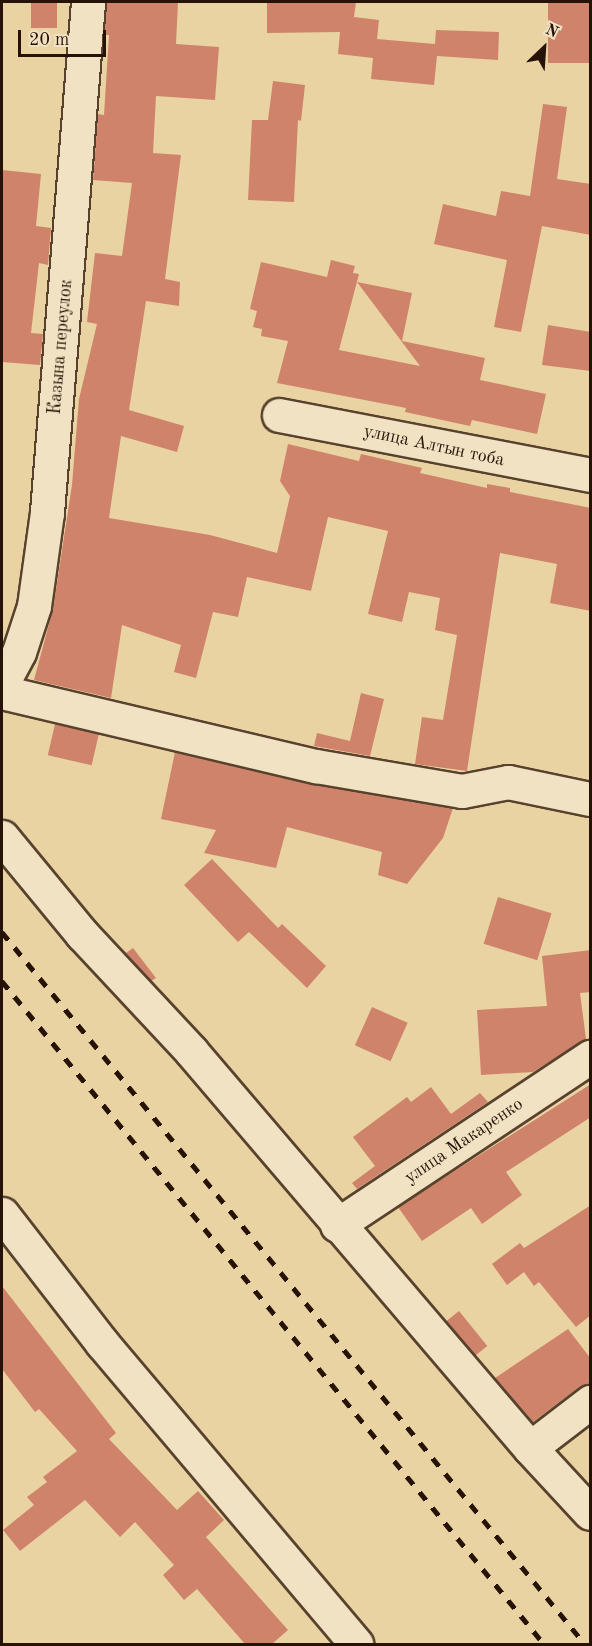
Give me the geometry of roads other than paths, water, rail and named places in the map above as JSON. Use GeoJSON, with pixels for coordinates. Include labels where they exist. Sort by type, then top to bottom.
{"type":"FeatureCollection","features":[{"type":"Feature","properties":{"kind":"street","name":"Казына переулок"},"geometry":{"type":"LineString","coordinates":[[2,684],[19,652],[34,606],[47,512],[88,2]]}},
{"type":"Feature","properties":{"kind":"street","name":"улица Алтын тоба"},"geometry":{"type":"LineString","coordinates":[[279,415],[591,475]]}},
{"type":"Feature","properties":{"kind":"street"},"geometry":{"type":"LineString","coordinates":[[2,692],[316,766],[462,791],[508,782],[591,799]]}},
{"type":"Feature","properties":{"kind":"street"},"geometry":{"type":"LineString","coordinates":[[2,837],[82,934],[257,1127],[337,1225],[530,1448],[591,1513]]}},
{"type":"Feature","properties":{"kind":"street","name":"улица Макаренко"},"geometry":{"type":"LineString","coordinates":[[337,1225],[591,1057]]}},
{"type":"Feature","properties":{"kind":"street"},"geometry":{"type":"LineString","coordinates":[[2,1214],[102,1343],[356,1644]]}},
{"type":"Feature","properties":{"kind":"street"},"geometry":{"type":"LineString","coordinates":[[530,1448],[591,1402]]}},
{"type":"Feature","properties":{"kind":"railway"},"geometry":{"type":"LineString","coordinates":[[2,932],[585,1644]]}},
{"type":"Feature","properties":{"kind":"railway"},"geometry":{"type":"LineString","coordinates":[[2,981],[544,1644]]}}]}
